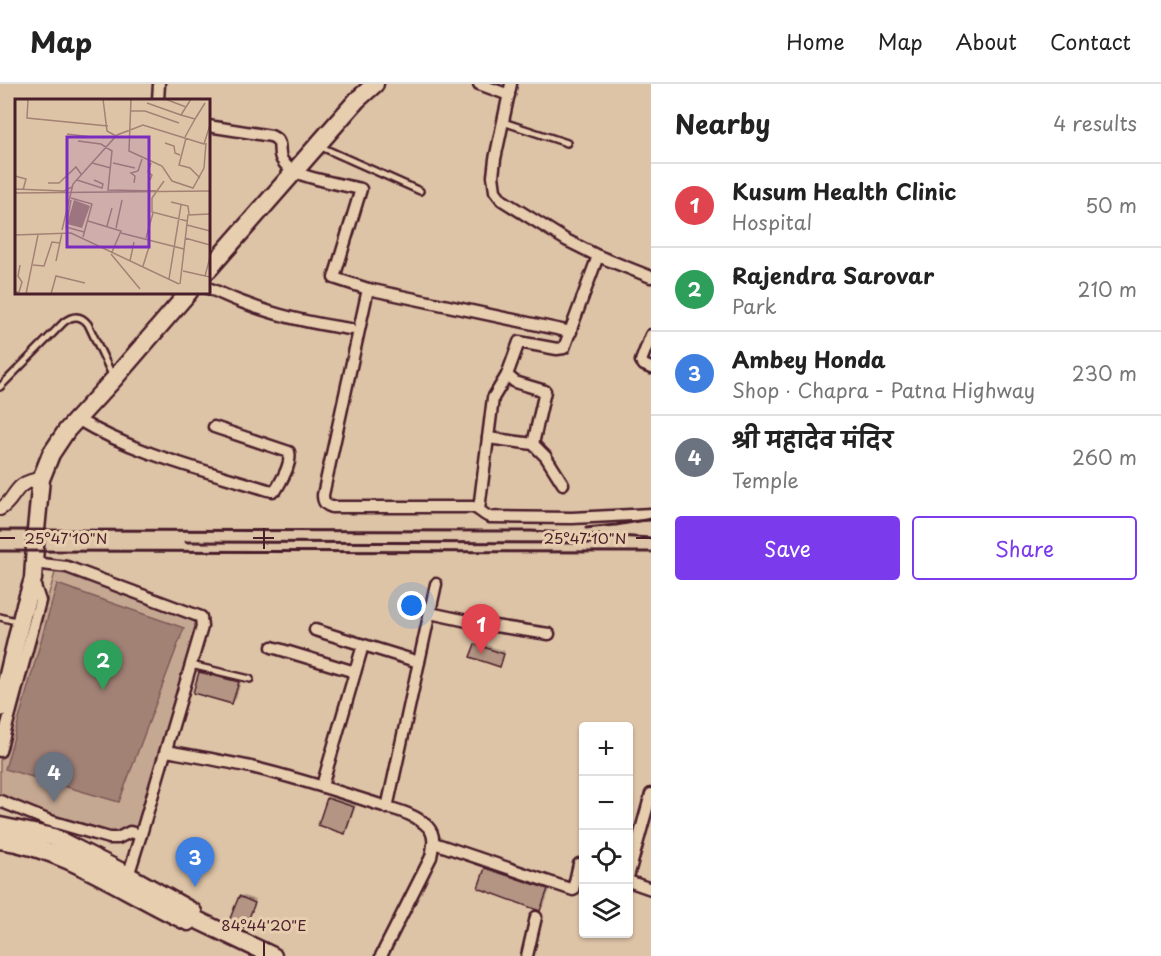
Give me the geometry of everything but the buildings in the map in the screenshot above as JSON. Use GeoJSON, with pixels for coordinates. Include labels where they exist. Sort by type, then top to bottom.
{"type":"FeatureCollection","features":[{"type":"Feature","properties":{"kind":"main road"},"geometry":{"type":"LineString","coordinates":[[210,268],[357,100],[375,84]]}},
{"type":"Feature","properties":{"kind":"main road"},"geometry":{"type":"LineString","coordinates":[[0,708],[34,571],[41,479],[51,454],[67,430],[187,294]]}},
{"type":"Feature","properties":{"kind":"main road"},"geometry":{"type":"LineString","coordinates":[[0,826],[53,837],[193,912],[195,919]]}},
{"type":"Feature","properties":{"kind":"main road"},"geometry":{"type":"LineString","coordinates":[[0,840],[48,852],[188,922],[195,919],[273,956]]}},
{"type":"Feature","properties":{"kind":"street"},"geometry":{"type":"LineString","coordinates":[[158,99],[159,84]]}},
{"type":"Feature","properties":{"kind":"street"},"geometry":{"type":"LineString","coordinates":[[479,84],[510,90],[493,176],[495,191],[502,200],[566,240],[598,256],[651,277]]}},
{"type":"Feature","properties":{"kind":"street"},"geometry":{"type":"LineString","coordinates":[[210,126],[275,137],[279,142],[282,161],[294,172],[361,189],[334,278],[368,289],[571,332]]}},
{"type":"Feature","properties":{"kind":"street"},"geometry":{"type":"LineString","coordinates":[[479,509],[493,398],[507,375],[519,342],[562,349],[565,346],[598,256]]}},
{"type":"Feature","properties":{"kind":"street"},"geometry":{"type":"LineString","coordinates":[[210,289],[246,304],[304,322],[350,329]]}},
{"type":"Feature","properties":{"kind":"street"},"geometry":{"type":"LineString","coordinates":[[368,289],[323,495],[323,501],[327,505],[332,507],[473,507],[490,517],[572,518],[651,514]]}},
{"type":"Feature","properties":{"kind":"street"},"geometry":{"type":"LineString","coordinates":[[651,335],[641,361],[651,368]]}},
{"type":"Feature","properties":{"kind":"street"},"geometry":{"type":"LineString","coordinates":[[507,375],[515,382],[545,391],[533,444]]}},
{"type":"Feature","properties":{"kind":"street"},"geometry":{"type":"LineString","coordinates":[[77,419],[100,433],[135,447],[271,491],[276,490],[291,454],[214,427]]}},
{"type":"Feature","properties":{"kind":"street"},"geometry":{"type":"LineString","coordinates":[[488,438],[533,444],[546,457],[563,484]]}},
{"type":"Feature","properties":{"kind":"street"},"geometry":{"type":"LineString","coordinates":[[0,509],[21,486],[29,481],[41,479]]}},
{"type":"Feature","properties":{"kind":"street"},"geometry":{"type":"LineString","coordinates":[[0,751],[40,601],[34,571],[67,567],[201,617],[202,627],[128,876]]}},
{"type":"Feature","properties":{"kind":"street"},"geometry":{"type":"LineString","coordinates":[[387,808],[436,584]]}},
{"type":"Feature","properties":{"kind":"street"},"geometry":{"type":"LineString","coordinates":[[430,613],[481,624],[549,634]]}},
{"type":"Feature","properties":{"kind":"street"},"geometry":{"type":"LineString","coordinates":[[315,630],[419,662]]}},
{"type":"Feature","properties":{"kind":"street"},"geometry":{"type":"LineString","coordinates":[[322,786],[363,645]]}},
{"type":"Feature","properties":{"kind":"street"},"geometry":{"type":"LineString","coordinates":[[272,647],[355,672]]}},
{"type":"Feature","properties":{"kind":"street"},"geometry":{"type":"LineString","coordinates":[[166,751],[251,767],[322,786],[421,820],[434,837],[431,857],[381,956]]}},
{"type":"Feature","properties":{"kind":"street"},"geometry":{"type":"LineString","coordinates":[[633,861],[651,794]]}},
{"type":"Feature","properties":{"kind":"street"},"geometry":{"type":"LineString","coordinates":[[0,801],[47,820],[109,838],[118,838],[130,832],[141,835]]}},
{"type":"Feature","properties":{"kind":"street"},"geometry":{"type":"LineString","coordinates":[[434,843],[573,890],[579,864]]}},
{"type":"Feature","properties":{"kind":"street"},"geometry":{"type":"LineString","coordinates":[[633,881],[651,889]]}},
{"type":"Feature","properties":{"kind":"street"},"geometry":{"type":"LineString","coordinates":[[527,956],[536,917]]}},
{"type":"Feature","properties":{"kind":"lane"},"geometry":{"type":"LineString","coordinates":[[503,122],[567,143]]}},
{"type":"Feature","properties":{"kind":"lane"},"geometry":{"type":"LineString","coordinates":[[317,145],[420,191]]}},
{"type":"Feature","properties":{"kind":"lane"},"geometry":{"type":"LineString","coordinates":[[0,387],[63,322],[73,317],[81,318],[88,324],[114,379]]}},
{"type":"Feature","properties":{"kind":"lane"},"geometry":{"type":"LineString","coordinates":[[0,616],[20,623]]}},
{"type":"Feature","properties":{"kind":"lane"},"geometry":{"type":"LineString","coordinates":[[191,665],[250,679]]}},
{"type":"Feature","properties":{"kind":"shaded area"},"geometry":{"type":"Polygon","coordinates":[[[57,566],[206,619],[138,842],[0,800],[0,761],[57,566]]]}},
{"type":"Feature","properties":{"kind":"shaded area"},"geometry":{"type":"Polygon","coordinates":[[[57,584],[184,628],[119,802],[5,769],[57,584]]]}},
{"type":"Feature","properties":{"kind":"railway"},"geometry":{"type":"LineString","coordinates":[[586,528],[651,519]]}},
{"type":"Feature","properties":{"kind":"railway"},"geometry":{"type":"LineString","coordinates":[[0,530],[531,531],[651,538]]}},
{"type":"Feature","properties":{"kind":"railway"},"geometry":{"type":"LineString","coordinates":[[186,542],[597,543]]}},
{"type":"Feature","properties":{"kind":"railway"},"geometry":{"type":"LineString","coordinates":[[0,551],[651,552]]}},
{"type":"Feature","properties":{"kind":"place","name":"Kusum Health Clinic"},"geometry":{"type":"Point","coordinates":[481,654]}},
{"type":"Feature","properties":{"kind":"place","name":"Rajendra Sarovar"},"geometry":{"type":"Point","coordinates":[103,690]}},
{"type":"Feature","properties":{"kind":"place","name":"श्री महादेव मंदिर"},"geometry":{"type":"Point","coordinates":[54,802]}},
{"type":"Feature","properties":{"kind":"place","name":"Ambey Honda"},"geometry":{"type":"Point","coordinates":[195,887]}}]}
